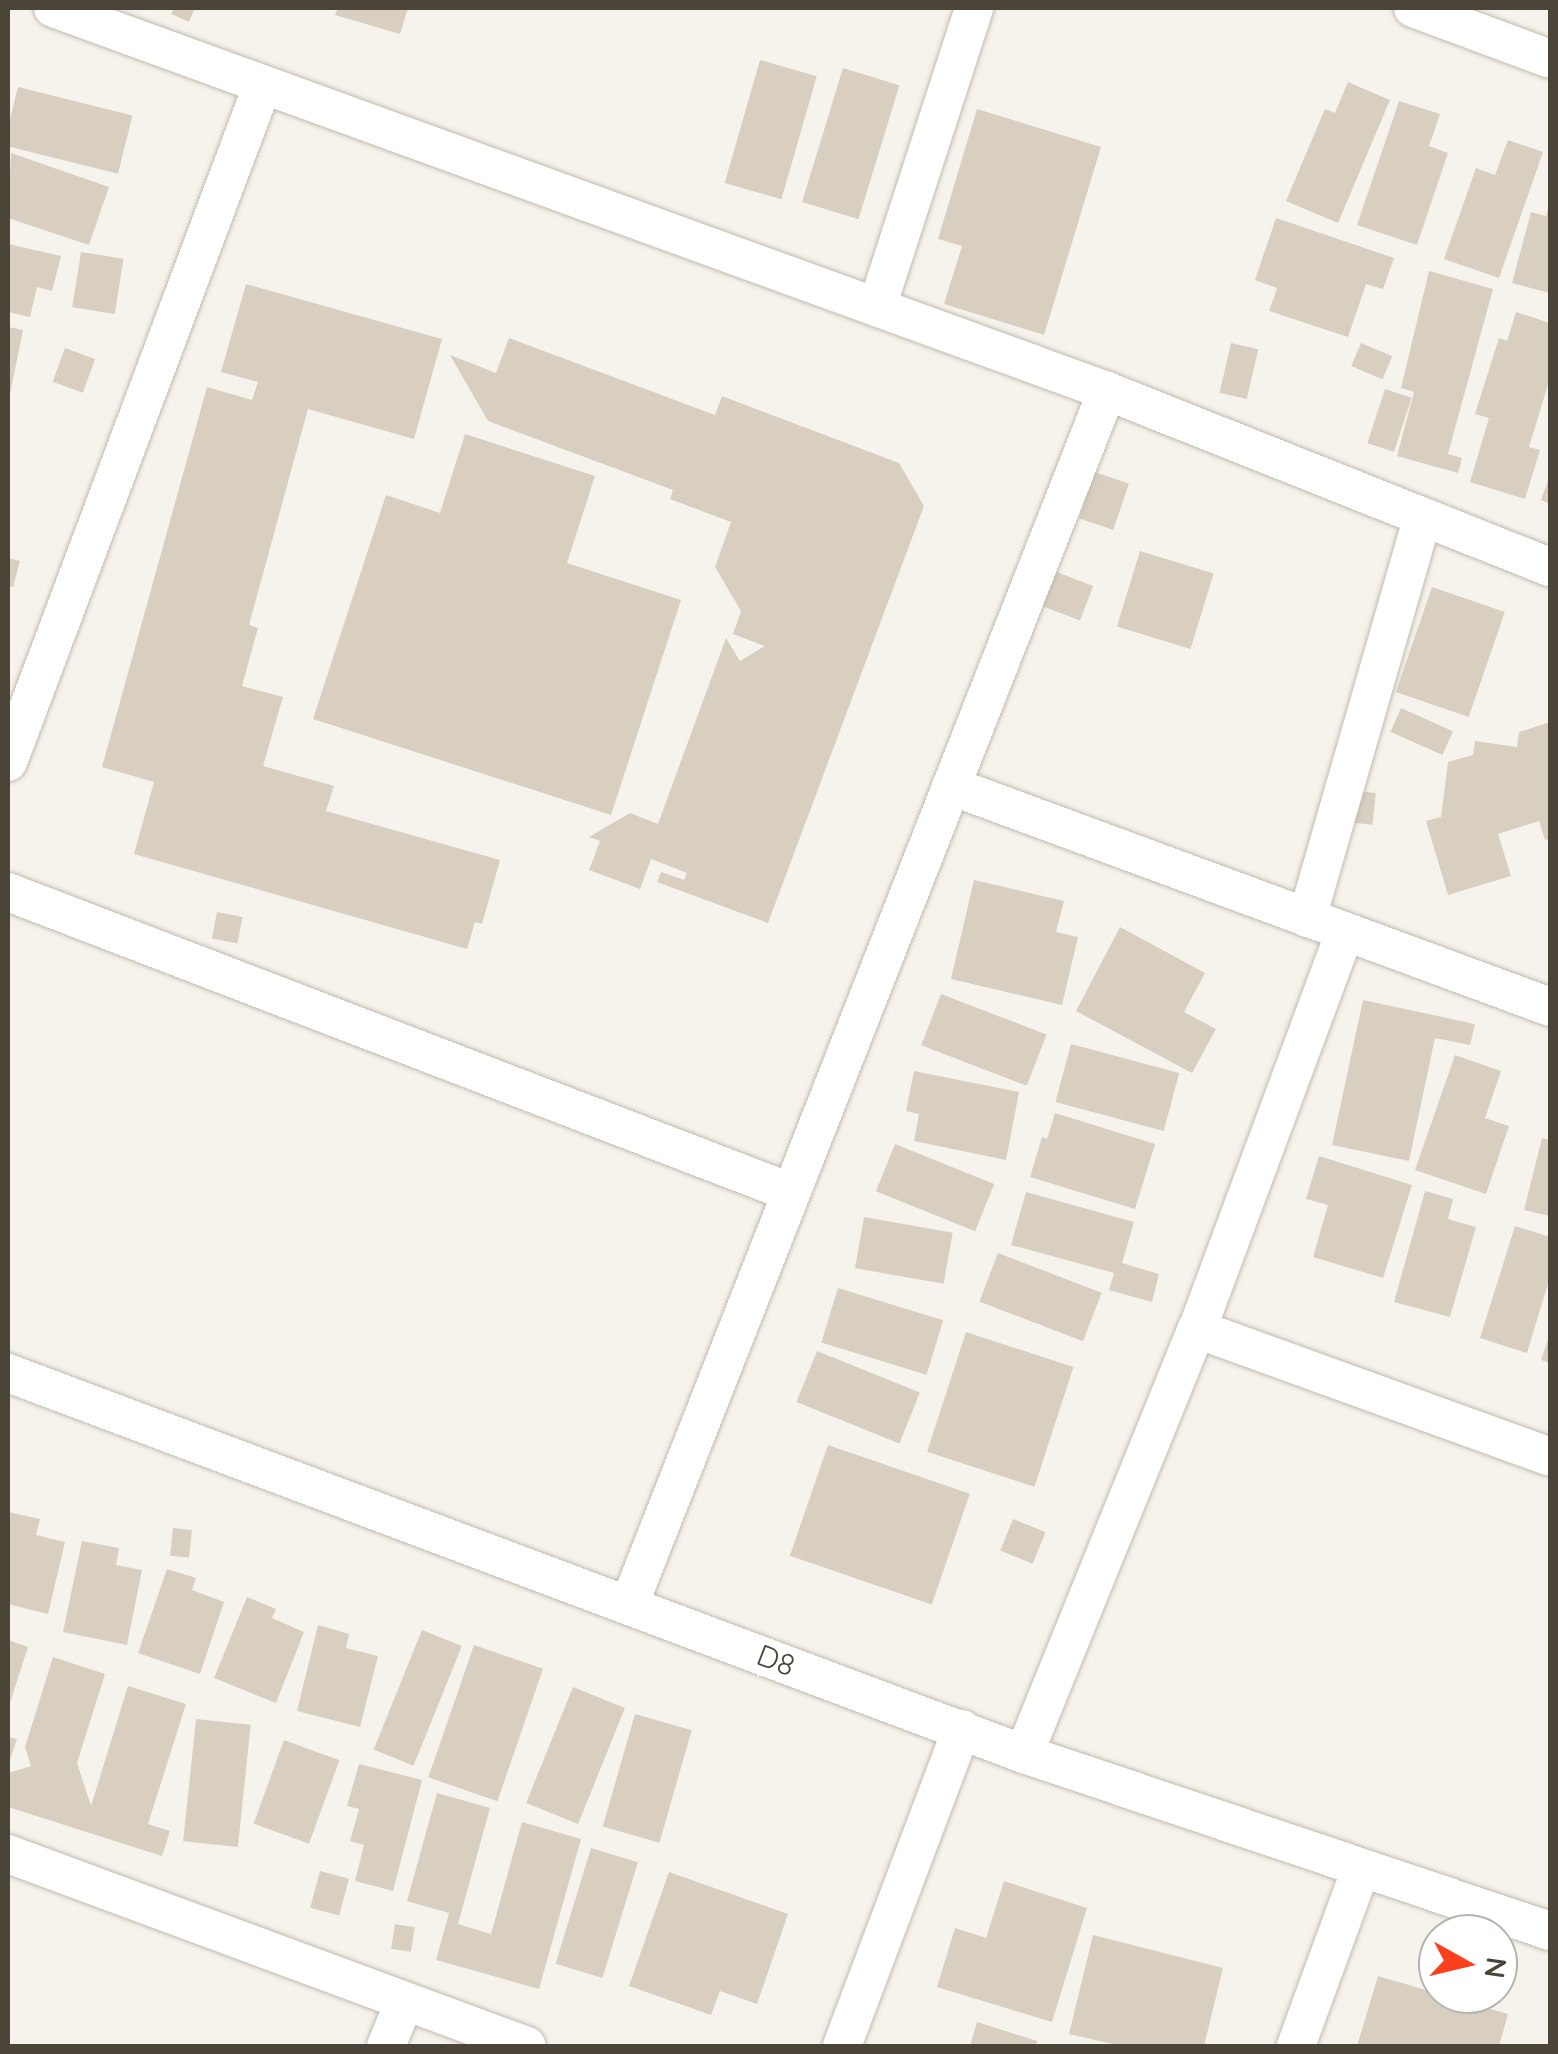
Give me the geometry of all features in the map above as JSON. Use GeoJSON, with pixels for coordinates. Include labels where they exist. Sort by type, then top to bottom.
{"type":"FeatureCollection","features":[{"type":"Feature","properties":{"kind":"street"},"geometry":{"type":"LineString","coordinates":[[52,8],[1107,391],[1550,567]]}},
{"type":"Feature","properties":{"kind":"street"},"geometry":{"type":"LineString","coordinates":[[878,308],[974,8]]}},
{"type":"Feature","properties":{"kind":"street"},"geometry":{"type":"LineString","coordinates":[[1413,8],[1550,59]]}},
{"type":"Feature","properties":{"kind":"street"},"geometry":{"type":"LineString","coordinates":[[8,762],[264,84]]}},
{"type":"Feature","properties":{"kind":"street"},"geometry":{"type":"LineString","coordinates":[[629,1605],[1107,391]]}},
{"type":"Feature","properties":{"kind":"street"},"geometry":{"type":"LineString","coordinates":[[1307,918],[1423,516]]}},
{"type":"Feature","properties":{"kind":"street"},"geometry":{"type":"LineString","coordinates":[[951,786],[1550,1007]]}},
{"type":"Feature","properties":{"kind":"street"},"geometry":{"type":"LineString","coordinates":[[8,892],[790,1192]]}},
{"type":"Feature","properties":{"kind":"street"},"geometry":{"type":"LineString","coordinates":[[1024,1754],[1197,1330],[1345,932]]}},
{"type":"Feature","properties":{"kind":"street"},"geometry":{"type":"LineString","coordinates":[[1197,1330],[1550,1457]]}},
{"type":"Feature","properties":{"kind":"street","name":"D8"},"geometry":{"type":"LineString","coordinates":[[8,1373],[1024,1754],[1550,1931]]}},
{"type":"Feature","properties":{"kind":"street"},"geometry":{"type":"LineString","coordinates":[[842,2046],[962,1729]]}},
{"type":"Feature","properties":{"kind":"street"},"geometry":{"type":"LineString","coordinates":[[8,1854],[527,2046]]}},
{"type":"Feature","properties":{"kind":"street"},"geometry":{"type":"LineString","coordinates":[[1296,2046],[1362,1868]]}},
{"type":"Feature","properties":{"kind":"street"},"geometry":{"type":"LineString","coordinates":[[386,2046],[404,2003]]}},
{"type":"Feature","properties":{"kind":"building"},"geometry":{"type":"Polygon","coordinates":[[[174,8],[195,8],[189,22],[171,14],[174,8]]]}},
{"type":"Feature","properties":{"kind":"building"},"geometry":{"type":"Polygon","coordinates":[[[338,8],[408,8],[400,34],[335,15],[338,8]]]}},
{"type":"Feature","properties":{"kind":"building"},"geometry":{"type":"Polygon","coordinates":[[[760,60],[817,76],[781,199],[725,183],[760,60]]]}},
{"type":"Feature","properties":{"kind":"building"},"geometry":{"type":"Polygon","coordinates":[[[843,68],[899,85],[858,219],[802,202],[843,68]]]}},
{"type":"Feature","properties":{"kind":"building"},"geometry":{"type":"Polygon","coordinates":[[[1348,82],[1390,100],[1338,223],[1286,201],[1325,109],[1335,113],[1348,82]]]}},
{"type":"Feature","properties":{"kind":"building"},"geometry":{"type":"Polygon","coordinates":[[[18,87],[132,116],[118,174],[8,146],[8,127],[18,87]]]}},
{"type":"Feature","properties":{"kind":"building"},"geometry":{"type":"Polygon","coordinates":[[[1399,101],[1440,114],[1429,146],[1448,153],[1417,245],[1357,225],[1399,101]]]}},
{"type":"Feature","properties":{"kind":"building"},"geometry":{"type":"Polygon","coordinates":[[[977,109],[1101,147],[1044,335],[944,304],[962,246],[938,239],[977,109]]]}},
{"type":"Feature","properties":{"kind":"building"},"geometry":{"type":"Polygon","coordinates":[[[1508,140],[1543,152],[1499,278],[1444,259],[1476,168],[1495,175],[1508,140]]]}},
{"type":"Feature","properties":{"kind":"building"},"geometry":{"type":"Polygon","coordinates":[[[11,153],[109,187],[89,245],[8,218],[11,153]]]}},
{"type":"Feature","properties":{"kind":"building"},"geometry":{"type":"Polygon","coordinates":[[[1550,202],[1550,293],[1512,283],[1531,212],[1546,216],[1550,202]]]}},
{"type":"Feature","properties":{"kind":"building"},"geometry":{"type":"Polygon","coordinates":[[[1276,218],[1394,258],[1383,289],[1366,284],[1348,337],[1269,311],[1277,288],[1255,280],[1276,218]]]}},
{"type":"Feature","properties":{"kind":"building"},"geometry":{"type":"Polygon","coordinates":[[[8,244],[61,256],[52,291],[37,287],[30,317],[8,312],[8,244]]]}},
{"type":"Feature","properties":{"kind":"building"},"geometry":{"type":"Polygon","coordinates":[[[81,252],[123,259],[115,314],[72,307],[81,252]]]}},
{"type":"Feature","properties":{"kind":"building"},"geometry":{"type":"Polygon","coordinates":[[[1429,271],[1493,289],[1448,454],[1462,458],[1458,473],[1397,456],[1414,392],[1401,388],[1429,271]]]}},
{"type":"Feature","properties":{"kind":"building"},"geometry":{"type":"Polygon","coordinates":[[[246,284],[442,339],[414,439],[308,409],[249,625],[258,628],[242,686],[283,697],[263,766],[334,786],[326,811],[500,860],[482,924],[475,922],[467,949],[134,854],[154,782],[102,767],[207,387],[252,400],[258,382],[221,372],[246,284]]]}},
{"type":"Feature","properties":{"kind":"building"},"geometry":{"type":"Polygon","coordinates":[[[1516,312],[1550,323],[1550,378],[1529,447],[1540,450],[1525,499],[1470,482],[1489,418],[1475,414],[1499,338],[1507,341],[1516,312]]]}},
{"type":"Feature","properties":{"kind":"building"},"geometry":{"type":"Polygon","coordinates":[[[8,327],[23,330],[9,399],[8,399],[8,327]]]}},
{"type":"Feature","properties":{"kind":"building"},"geometry":{"type":"Polygon","coordinates":[[[509,338],[715,415],[722,396],[899,463],[924,506],[768,923],[657,882],[661,872],[684,880],[687,873],[651,859],[640,889],[589,870],[600,841],[589,837],[630,813],[658,824],[726,638],[740,661],[765,646],[733,634],[741,611],[715,567],[731,522],[670,499],[673,490],[488,421],[450,355],[496,373],[509,338]]]}},
{"type":"Feature","properties":{"kind":"building"},"geometry":{"type":"Polygon","coordinates":[[[1231,343],[1258,349],[1247,399],[1220,393],[1231,343]]]}},
{"type":"Feature","properties":{"kind":"building"},"geometry":{"type":"Polygon","coordinates":[[[1361,343],[1392,356],[1383,379],[1351,366],[1361,343]]]}},
{"type":"Feature","properties":{"kind":"building"},"geometry":{"type":"Polygon","coordinates":[[[65,348],[95,359],[83,393],[53,382],[65,348]]]}},
{"type":"Feature","properties":{"kind":"building"},"geometry":{"type":"Polygon","coordinates":[[[1385,389],[1412,398],[1394,452],[1367,443],[1385,389]]]}},
{"type":"Feature","properties":{"kind":"building"},"geometry":{"type":"Polygon","coordinates":[[[465,434],[595,476],[567,563],[681,600],[611,815],[313,719],[386,495],[440,513],[465,434]]]}},
{"type":"Feature","properties":{"kind":"building"},"geometry":{"type":"Polygon","coordinates":[[[1095,472],[1129,484],[1113,530],[1079,518],[1095,472]]]}},
{"type":"Feature","properties":{"kind":"building"},"geometry":{"type":"Polygon","coordinates":[[[1550,475],[1550,504],[1541,500],[1550,475]]]}},
{"type":"Feature","properties":{"kind":"building"},"geometry":{"type":"Polygon","coordinates":[[[1140,551],[1214,574],[1191,649],[1117,627],[1140,551]]]}},
{"type":"Feature","properties":{"kind":"building"},"geometry":{"type":"Polygon","coordinates":[[[8,558],[20,561],[13,587],[8,586],[8,558]]]}},
{"type":"Feature","properties":{"kind":"building"},"geometry":{"type":"Polygon","coordinates":[[[1054,571],[1093,586],[1080,621],[1041,606],[1054,571]]]}},
{"type":"Feature","properties":{"kind":"building"},"geometry":{"type":"Polygon","coordinates":[[[1432,587],[1505,612],[1469,717],[1396,692],[1432,587]]]}},
{"type":"Feature","properties":{"kind":"building"},"geometry":{"type":"Polygon","coordinates":[[[1401,708],[1453,731],[1442,755],[1390,732],[1401,708]]]}},
{"type":"Feature","properties":{"kind":"building"},"geometry":{"type":"Polygon","coordinates":[[[1550,722],[1550,839],[1545,840],[1539,821],[1498,834],[1511,876],[1448,895],[1426,821],[1441,817],[1448,762],[1473,755],[1475,741],[1517,747],[1519,732],[1550,722]]]}},
{"type":"Feature","properties":{"kind":"building"},"geometry":{"type":"Polygon","coordinates":[[[1348,790],[1376,793],[1373,825],[1345,822],[1348,790]]]}},
{"type":"Feature","properties":{"kind":"building"},"geometry":{"type":"Polygon","coordinates":[[[974,880],[1064,901],[1056,932],[1078,937],[1062,1005],[951,979],[974,880]]]}},
{"type":"Feature","properties":{"kind":"building"},"geometry":{"type":"Polygon","coordinates":[[[217,912],[243,917],[237,943],[212,939],[217,912]]]}},
{"type":"Feature","properties":{"kind":"building"},"geometry":{"type":"Polygon","coordinates":[[[1120,927],[1205,973],[1184,1012],[1216,1029],[1192,1073],[1076,1011],[1120,927]]]}},
{"type":"Feature","properties":{"kind":"building"},"geometry":{"type":"Polygon","coordinates":[[[941,994],[1046,1034],[1027,1086],[921,1045],[941,994]]]}},
{"type":"Feature","properties":{"kind":"building"},"geometry":{"type":"Polygon","coordinates":[[[1363,1000],[1475,1024],[1470,1045],[1435,1038],[1409,1161],[1332,1145],[1363,1000]]]}},
{"type":"Feature","properties":{"kind":"building"},"geometry":{"type":"Polygon","coordinates":[[[1071,1044],[1179,1073],[1164,1131],[1055,1102],[1071,1044]]]}},
{"type":"Feature","properties":{"kind":"building"},"geometry":{"type":"Polygon","coordinates":[[[1455,1055],[1501,1071],[1485,1118],[1509,1126],[1486,1194],[1415,1170],[1455,1055]]]}},
{"type":"Feature","properties":{"kind":"building"},"geometry":{"type":"Polygon","coordinates":[[[914,1071],[1019,1092],[1006,1160],[914,1141],[919,1114],[906,1111],[914,1071]]]}},
{"type":"Feature","properties":{"kind":"building"},"geometry":{"type":"Polygon","coordinates":[[[1055,1113],[1155,1144],[1135,1209],[1030,1177],[1042,1137],[1047,1139],[1055,1113]]]}},
{"type":"Feature","properties":{"kind":"building"},"geometry":{"type":"Polygon","coordinates":[[[1542,1138],[1550,1140],[1550,1216],[1524,1210],[1542,1138]]]}},
{"type":"Feature","properties":{"kind":"building"},"geometry":{"type":"Polygon","coordinates":[[[895,1144],[994,1184],[975,1231],[876,1191],[895,1144]]]}},
{"type":"Feature","properties":{"kind":"building"},"geometry":{"type":"Polygon","coordinates":[[[1319,1156],[1412,1185],[1383,1278],[1313,1257],[1328,1205],[1306,1199],[1319,1156]]]}},
{"type":"Feature","properties":{"kind":"building"},"geometry":{"type":"Polygon","coordinates":[[[1425,1191],[1453,1199],[1448,1219],[1476,1227],[1450,1317],[1394,1302],[1425,1191]]]}},
{"type":"Feature","properties":{"kind":"building"},"geometry":{"type":"Polygon","coordinates":[[[1026,1192],[1134,1222],[1122,1263],[1159,1274],[1152,1302],[1109,1290],[1114,1273],[1011,1245],[1026,1192]]]}},
{"type":"Feature","properties":{"kind":"building"},"geometry":{"type":"Polygon","coordinates":[[[864,1217],[953,1233],[944,1284],[855,1268],[864,1217]]]}},
{"type":"Feature","properties":{"kind":"building"},"geometry":{"type":"Polygon","coordinates":[[[1515,1226],[1550,1237],[1550,1277],[1527,1353],[1480,1338],[1515,1226]]]}},
{"type":"Feature","properties":{"kind":"building"},"geometry":{"type":"Polygon","coordinates":[[[998,1253],[1102,1293],[1083,1341],[979,1302],[998,1253]]]}},
{"type":"Feature","properties":{"kind":"building"},"geometry":{"type":"Polygon","coordinates":[[[838,1288],[943,1320],[927,1375],[821,1343],[838,1288]]]}},
{"type":"Feature","properties":{"kind":"building"},"geometry":{"type":"Polygon","coordinates":[[[966,1332],[1073,1367],[1035,1487],[927,1452],[966,1332]]]}},
{"type":"Feature","properties":{"kind":"building"},"geometry":{"type":"Polygon","coordinates":[[[1550,1334],[1550,1363],[1541,1360],[1550,1334]]]}},
{"type":"Feature","properties":{"kind":"building"},"geometry":{"type":"Polygon","coordinates":[[[817,1351],[920,1393],[899,1444],[796,1402],[817,1351]]]}},
{"type":"Feature","properties":{"kind":"building"},"geometry":{"type":"Polygon","coordinates":[[[828,1445],[970,1494],[932,1604],[790,1556],[828,1445]]]}},
{"type":"Feature","properties":{"kind":"building"},"geometry":{"type":"Polygon","coordinates":[[[8,1512],[40,1519],[36,1535],[65,1542],[48,1614],[8,1604],[8,1512]]]}},
{"type":"Feature","properties":{"kind":"building"},"geometry":{"type":"Polygon","coordinates":[[[1013,1519],[1045,1532],[1033,1564],[1000,1551],[1013,1519]]]}},
{"type":"Feature","properties":{"kind":"building"},"geometry":{"type":"Polygon","coordinates":[[[173,1528],[192,1530],[189,1558],[170,1556],[173,1528]]]}},
{"type":"Feature","properties":{"kind":"building"},"geometry":{"type":"Polygon","coordinates":[[[82,1541],[119,1548],[116,1565],[142,1570],[127,1645],[63,1632],[82,1541]]]}},
{"type":"Feature","properties":{"kind":"building"},"geometry":{"type":"Polygon","coordinates":[[[167,1569],[196,1578],[192,1590],[224,1602],[200,1674],[138,1653],[167,1569]]]}},
{"type":"Feature","properties":{"kind":"building"},"geometry":{"type":"Polygon","coordinates":[[[247,1597],[276,1609],[272,1618],[304,1632],[276,1703],[214,1678],[247,1597]]]}},
{"type":"Feature","properties":{"kind":"building"},"geometry":{"type":"Polygon","coordinates":[[[318,1625],[349,1634],[346,1648],[378,1656],[360,1727],[297,1711],[318,1625]]]}},
{"type":"Feature","properties":{"kind":"building"},"geometry":{"type":"Polygon","coordinates":[[[422,1630],[462,1646],[414,1766],[374,1750],[422,1630]]]}},
{"type":"Feature","properties":{"kind":"building"},"geometry":{"type":"Polygon","coordinates":[[[8,1640],[28,1647],[8,1709],[8,1640]]]}},
{"type":"Feature","properties":{"kind":"building"},"geometry":{"type":"Polygon","coordinates":[[[474,1645],[543,1669],[497,1801],[428,1777],[474,1645]]]}},
{"type":"Feature","properties":{"kind":"building"},"geometry":{"type":"Polygon","coordinates":[[[53,1657],[105,1674],[77,1763],[91,1806],[128,1686],[186,1704],[148,1824],[170,1831],[162,1856],[8,1807],[8,1773],[31,1766],[25,1747],[53,1657]]]}},
{"type":"Feature","properties":{"kind":"building"},"geometry":{"type":"Polygon","coordinates":[[[573,1687],[625,1708],[578,1824],[526,1803],[573,1687]]]}},
{"type":"Feature","properties":{"kind":"building"},"geometry":{"type":"Polygon","coordinates":[[[635,1714],[692,1730],[659,1843],[603,1826],[635,1714]]]}},
{"type":"Feature","properties":{"kind":"building"},"geometry":{"type":"Polygon","coordinates":[[[196,1719],[251,1725],[238,1847],[183,1841],[196,1719]]]}},
{"type":"Feature","properties":{"kind":"building"},"geometry":{"type":"Polygon","coordinates":[[[8,1737],[17,1739],[8,1766],[8,1737]]]}},
{"type":"Feature","properties":{"kind":"building"},"geometry":{"type":"Polygon","coordinates":[[[284,1740],[339,1760],[309,1844],[254,1824],[284,1740]]]}},
{"type":"Feature","properties":{"kind":"building"},"geometry":{"type":"Polygon","coordinates":[[[359,1764],[422,1780],[393,1891],[355,1881],[364,1845],[350,1841],[359,1809],[347,1806],[359,1764]]]}},
{"type":"Feature","properties":{"kind":"building"},"geometry":{"type":"Polygon","coordinates":[[[437,1793],[490,1808],[458,1924],[491,1934],[522,1822],[581,1839],[539,1989],[436,1960],[449,1913],[407,1901],[437,1793]]]}},
{"type":"Feature","properties":{"kind":"building"},"geometry":{"type":"Polygon","coordinates":[[[591,1848],[638,1862],[602,1978],[556,1964],[591,1848]]]}},
{"type":"Feature","properties":{"kind":"building"},"geometry":{"type":"Polygon","coordinates":[[[320,1871],[349,1879],[339,1915],[310,1908],[320,1871]]]}},
{"type":"Feature","properties":{"kind":"building"},"geometry":{"type":"Polygon","coordinates":[[[669,1872],[788,1914],[757,2004],[720,1991],[711,2015],[629,1986],[669,1872]]]}},
{"type":"Feature","properties":{"kind":"building"},"geometry":{"type":"Polygon","coordinates":[[[1004,1881],[1087,1908],[1052,2022],[937,1987],[955,1928],[986,1938],[1004,1881]]]}},
{"type":"Feature","properties":{"kind":"building"},"geometry":{"type":"Polygon","coordinates":[[[395,1924],[415,1927],[411,1952],[391,1949],[395,1924]]]}},
{"type":"Feature","properties":{"kind":"building"},"geometry":{"type":"Polygon","coordinates":[[[1093,1935],[1223,1968],[1204,2046],[1121,2046],[1069,2034],[1093,1935]]]}},
{"type":"Feature","properties":{"kind":"building"},"geometry":{"type":"Polygon","coordinates":[[[1378,1976],[1418,1988],[1418,2014],[1508,2014],[1499,2046],[1357,2046],[1378,1976]]]}},
{"type":"Feature","properties":{"kind":"building"},"geometry":{"type":"Polygon","coordinates":[[[977,2022],[1037,2041],[1036,2046],[970,2046],[977,2022]]]}}]}
